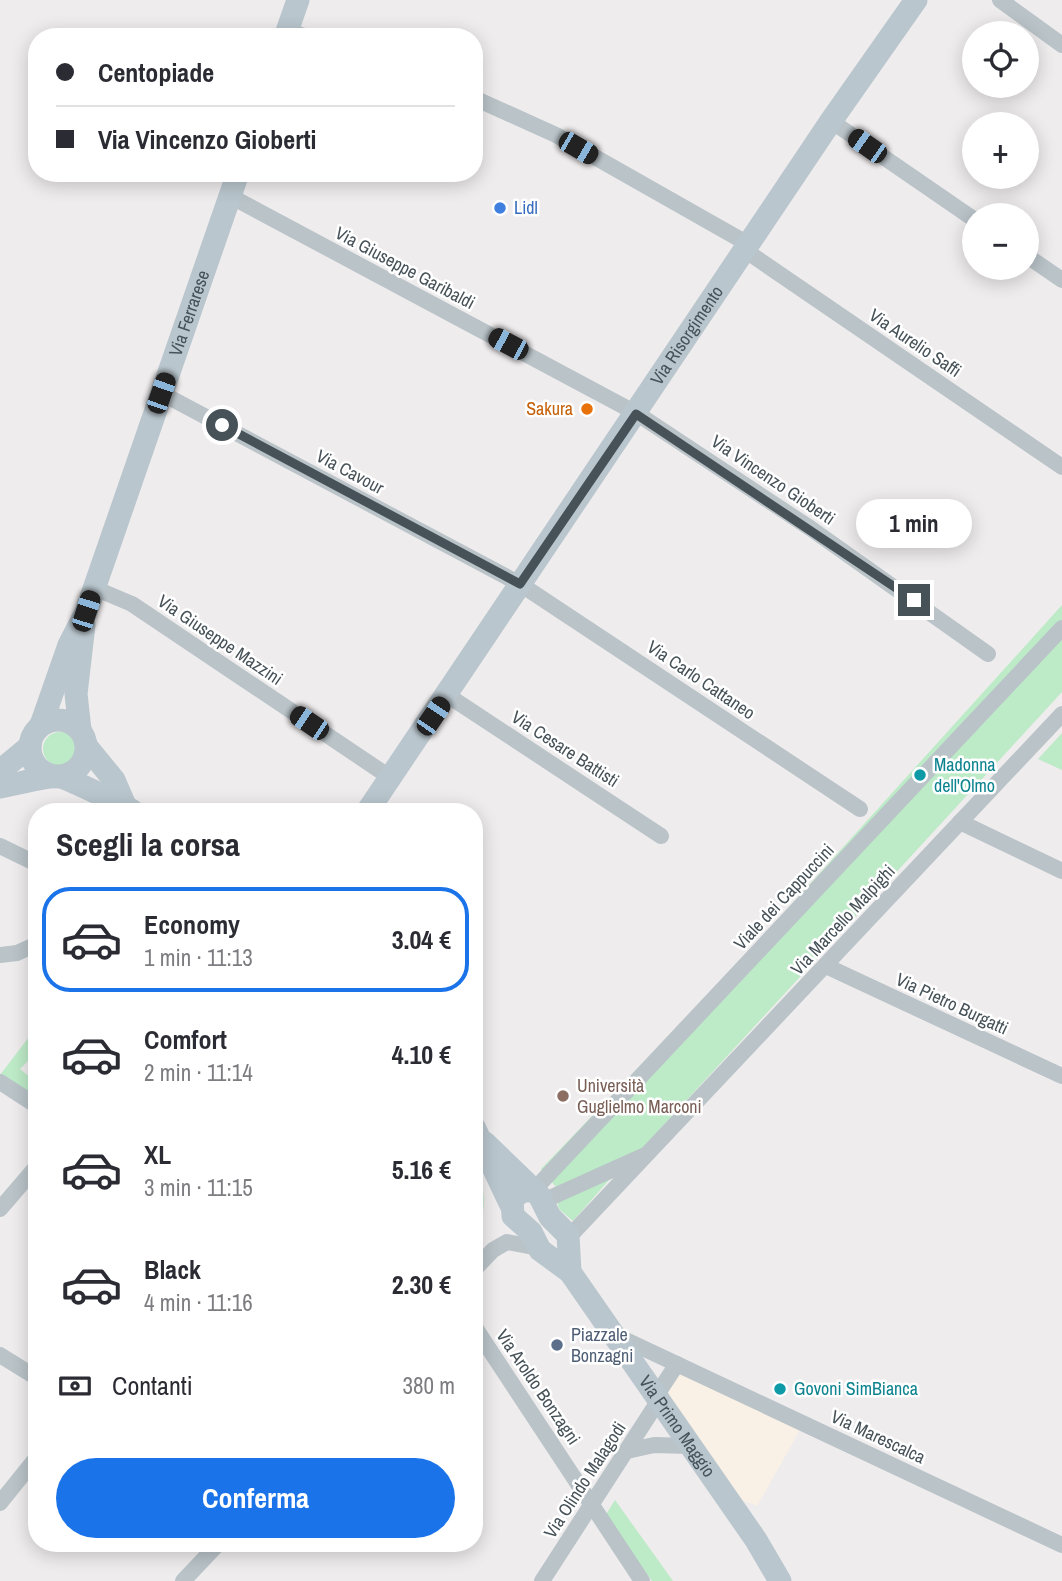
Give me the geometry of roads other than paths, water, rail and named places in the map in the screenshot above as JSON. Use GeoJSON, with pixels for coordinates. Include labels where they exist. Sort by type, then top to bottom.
{"type":"FeatureCollection","features":[{"type":"Feature","properties":{"kind":"main road"},"geometry":{"type":"LineString","coordinates":[[294,28],[298,0]]}},
{"type":"Feature","properties":{"kind":"main road","name":"Via Risorgimento"},"geometry":{"type":"LineString","coordinates":[[373,803],[831,121],[916,0]]}},
{"type":"Feature","properties":{"kind":"main road","name":"Via Ferrarese"},"geometry":{"type":"LineString","coordinates":[[41,725],[69,645],[86,611],[235,182]]}},
{"type":"Feature","properties":{"kind":"main road","name":"Via Ferrarese"},"geometry":{"type":"LineString","coordinates":[[83,738],[76,694],[86,611]]}},
{"type":"Feature","properties":{"kind":"main road"},"geometry":{"type":"LineString","coordinates":[[0,771],[30,746],[41,725],[65,721],[83,738],[114,780],[126,803]]}},
{"type":"Feature","properties":{"kind":"main road"},"geometry":{"type":"LineString","coordinates":[[0,788],[60,777],[82,764],[83,738]]}},
{"type":"Feature","properties":{"kind":"main road"},"geometry":{"type":"LineString","coordinates":[[30,746],[37,768],[117,803]]}},
{"type":"Feature","properties":{"kind":"main road"},"geometry":{"type":"LineString","coordinates":[[483,1139],[538,1196],[550,1217],[560,1252]]}},
{"type":"Feature","properties":{"kind":"main road"},"geometry":{"type":"LineString","coordinates":[[483,1144],[512,1210],[531,1233],[560,1252]]}},
{"type":"Feature","properties":{"kind":"main road"},"geometry":{"type":"LineString","coordinates":[[512,1210],[521,1191],[538,1196]]}},
{"type":"Feature","properties":{"kind":"main road","name":"Via Primo Maggio"},"geometry":{"type":"LineString","coordinates":[[560,1252],[780,1581]]}},
{"type":"Feature","properties":{"kind":"street"},"geometry":{"type":"LineString","coordinates":[[1000,0],[1062,46]]}},
{"type":"Feature","properties":{"kind":"street","name":"Via Aurelio Saffi"},"geometry":{"type":"LineString","coordinates":[[483,103],[556,135],[748,248],[1062,467]]}},
{"type":"Feature","properties":{"kind":"street"},"geometry":{"type":"LineString","coordinates":[[831,121],[962,211]]}},
{"type":"Feature","properties":{"kind":"street","name":"Via Giuseppe Garibaldi"},"geometry":{"type":"LineString","coordinates":[[230,196],[636,414]]}},
{"type":"Feature","properties":{"kind":"street"},"geometry":{"type":"LineString","coordinates":[[1039,265],[1062,280]]}},
{"type":"Feature","properties":{"kind":"street","name":"Via Cavour"},"geometry":{"type":"LineString","coordinates":[[161,393],[520,584]]}},
{"type":"Feature","properties":{"kind":"street","name":"Via Vincenzo Gioberti"},"geometry":{"type":"LineString","coordinates":[[636,414],[776,505],[988,654]]}},
{"type":"Feature","properties":{"kind":"street","name":"Via Carlo Cattaneo"},"geometry":{"type":"LineString","coordinates":[[520,584],[860,809]]}},
{"type":"Feature","properties":{"kind":"street","name":"Via Giuseppe Mazzini"},"geometry":{"type":"LineString","coordinates":[[93,588],[132,604],[391,778]]}},
{"type":"Feature","properties":{"kind":"street","name":"Viale dei Cappuccini"},"geometry":{"type":"LineString","coordinates":[[538,1196],[1062,628]]}},
{"type":"Feature","properties":{"kind":"street","name":"Via Cesare Battisti"},"geometry":{"type":"LineString","coordinates":[[447,695],[661,836]]}},
{"type":"Feature","properties":{"kind":"street","name":"Via Marcello Malpighi"},"geometry":{"type":"LineString","coordinates":[[560,1252],[1062,715]]}},
{"type":"Feature","properties":{"kind":"street"},"geometry":{"type":"LineString","coordinates":[[960,822],[1062,871]]}},
{"type":"Feature","properties":{"kind":"street"},"geometry":{"type":"LineString","coordinates":[[0,846],[28,860]]}},
{"type":"Feature","properties":{"kind":"street"},"geometry":{"type":"LineString","coordinates":[[0,956],[28,947]]}},
{"type":"Feature","properties":{"kind":"street","name":"Via Pietro Burgatti"},"geometry":{"type":"LineString","coordinates":[[826,966],[1062,1076]]}},
{"type":"Feature","properties":{"kind":"street"},"geometry":{"type":"LineString","coordinates":[[0,1082],[28,1100]]}},
{"type":"Feature","properties":{"kind":"street","name":"Via Marcello Malpighi"},"geometry":{"type":"LineString","coordinates":[[538,1196],[651,1152]]}},
{"type":"Feature","properties":{"kind":"street"},"geometry":{"type":"LineString","coordinates":[[0,1209],[28,1176]]}},
{"type":"Feature","properties":{"kind":"street"},"geometry":{"type":"LineString","coordinates":[[507,1242],[512,1210]]}},
{"type":"Feature","properties":{"kind":"street"},"geometry":{"type":"LineString","coordinates":[[483,1261],[507,1242],[560,1252]]}},
{"type":"Feature","properties":{"kind":"street","name":"Via Marescalca"},"geometry":{"type":"LineString","coordinates":[[615,1335],[1062,1545]]}},
{"type":"Feature","properties":{"kind":"street","name":"Via Aroldo Bonzagni"},"geometry":{"type":"LineString","coordinates":[[483,1339],[642,1581]]}},
{"type":"Feature","properties":{"kind":"street"},"geometry":{"type":"LineString","coordinates":[[0,1355],[28,1372]]}},
{"type":"Feature","properties":{"kind":"street"},"geometry":{"type":"LineString","coordinates":[[658,1398],[677,1364]]}},
{"type":"Feature","properties":{"kind":"street","name":"Via Olindo Malagodi"},"geometry":{"type":"LineString","coordinates":[[542,1581],[627,1451],[658,1398]]}},
{"type":"Feature","properties":{"kind":"street"},"geometry":{"type":"LineString","coordinates":[[627,1451],[654,1445],[691,1446]]}},
{"type":"Feature","properties":{"kind":"street"},"geometry":{"type":"LineString","coordinates":[[0,1503],[28,1468]]}},
{"type":"Feature","properties":{"kind":"street"},"geometry":{"type":"LineString","coordinates":[[183,1581],[210,1552]]}},
{"type":"Feature","properties":{"kind":"place","name":"Lidl"},"geometry":{"type":"Point","coordinates":[500,208]}},
{"type":"Feature","properties":{"kind":"place","name":"Sakura"},"geometry":{"type":"Point","coordinates":[587,409]}},
{"type":"Feature","properties":{"kind":"place","name":"Madonna dell'Olmo"},"geometry":{"type":"Point","coordinates":[920,775]}},
{"type":"Feature","properties":{"kind":"place","name":"Università Guglielmo Marconi"},"geometry":{"type":"Point","coordinates":[563,1096]}},
{"type":"Feature","properties":{"kind":"place","name":"Piazzale Bonzagni"},"geometry":{"type":"Point","coordinates":[557,1345]}},
{"type":"Feature","properties":{"kind":"place","name":"Govoni SimBianca"},"geometry":{"type":"Point","coordinates":[780,1389]}}]}
